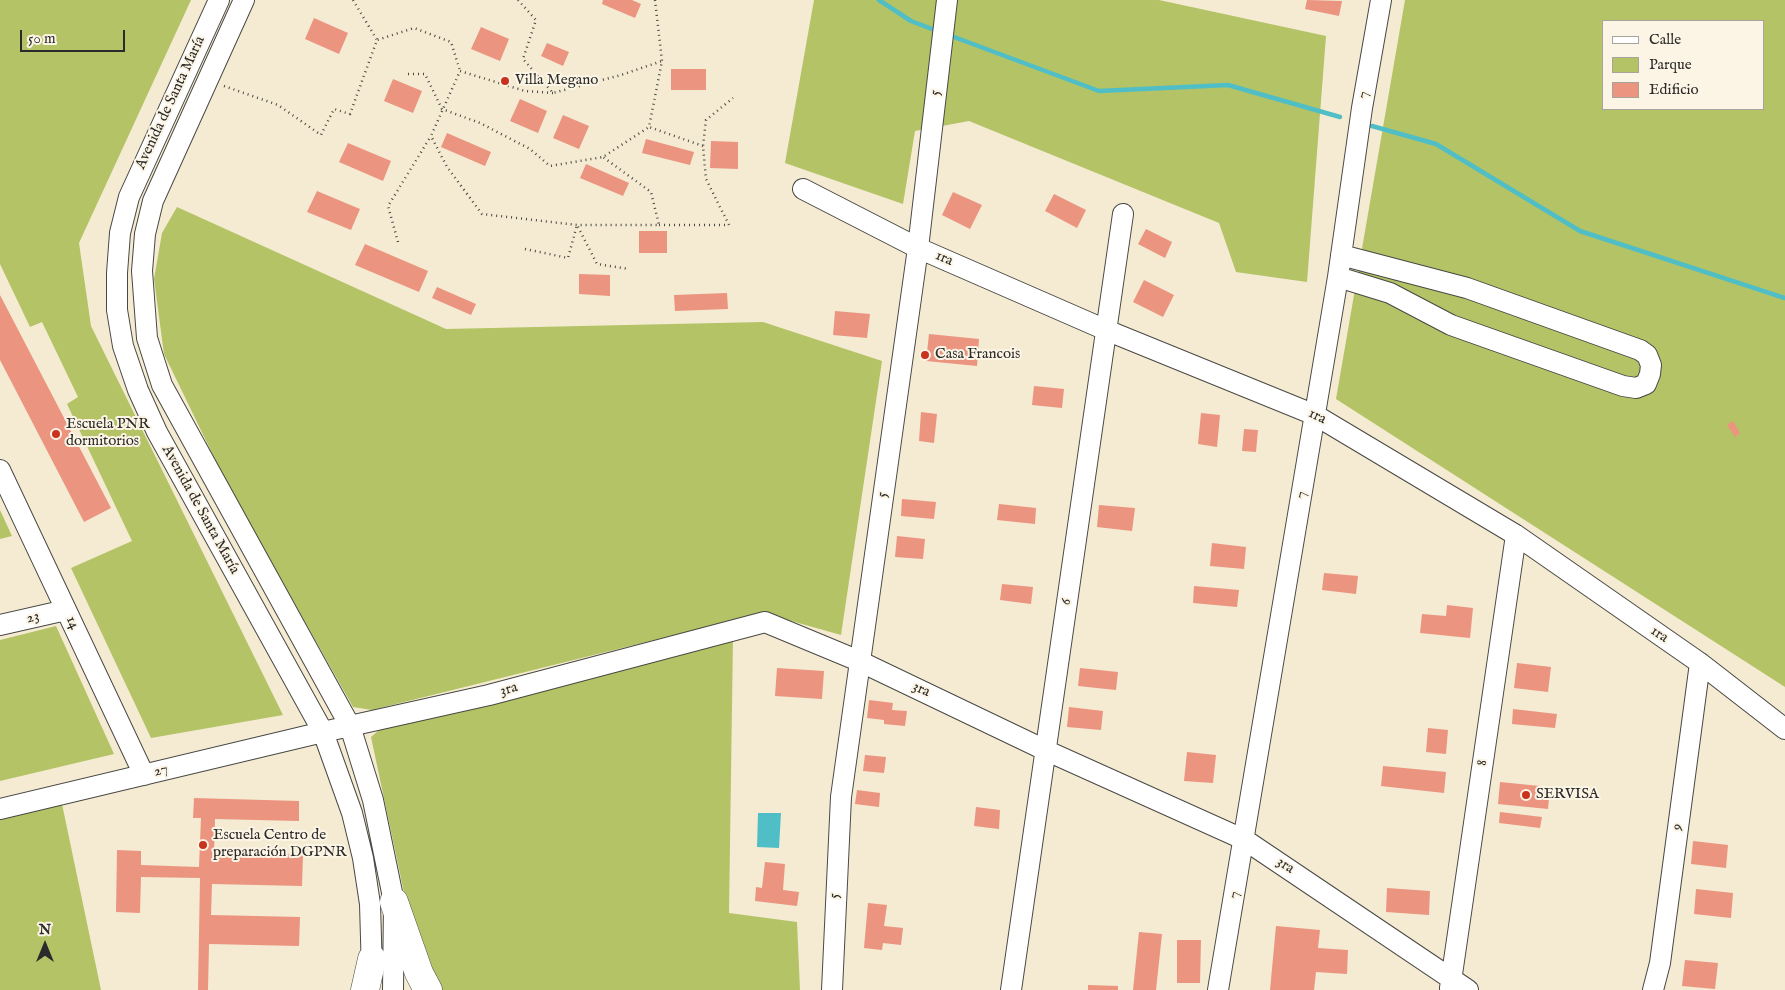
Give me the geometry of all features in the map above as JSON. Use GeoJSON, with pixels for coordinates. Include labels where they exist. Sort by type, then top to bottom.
{"type":"FeatureCollection","features":[{"type":"Feature","properties":{"kind":"highway"},"geometry":{"type":"LineString","coordinates":[[394,902],[418,973],[428,990]]}},
{"type":"Feature","properties":{"kind":"highway"},"geometry":{"type":"LineString","coordinates":[[365,990],[372,959]]}},
{"type":"Feature","properties":{"kind":"street","name":"Avenida de Santa María"},"geometry":{"type":"LineString","coordinates":[[219,0],[129,197],[120,233],[117,310],[123,346],[135,381],[157,432],[323,732],[352,813],[363,858],[370,904],[373,990]]}},
{"type":"Feature","properties":{"kind":"street","name":"Avenida de Santa María"},"geometry":{"type":"LineString","coordinates":[[244,0],[153,201],[145,234],[142,271],[147,338],[162,385],[350,726],[373,800],[394,902],[393,990]]}},
{"type":"Feature","properties":{"kind":"street","name":"5"},"geometry":{"type":"LineString","coordinates":[[832,990],[841,798],[918,248],[947,0]]}},
{"type":"Feature","properties":{"kind":"street","name":"7"},"geometry":{"type":"LineString","coordinates":[[1218,990],[1245,840],[1338,277],[1362,108],[1381,0]]}},
{"type":"Feature","properties":{"kind":"street","name":"1ra"},"geometry":{"type":"LineString","coordinates":[[803,190],[918,248],[1106,330],[1315,415],[1516,535],[1700,663],[1785,729]]}},
{"type":"Feature","properties":{"kind":"street","name":"6"},"geometry":{"type":"LineString","coordinates":[[1011,990],[1122,214]]}},
{"type":"Feature","properties":{"kind":"street"},"geometry":{"type":"LineString","coordinates":[[1338,277],[1390,293],[1451,325],[1623,386],[1636,388],[1646,384],[1650,374],[1651,365],[1647,355],[1640,350],[1467,288],[1341,255]]}},
{"type":"Feature","properties":{"kind":"street","name":"14"},"geometry":{"type":"LineString","coordinates":[[0,470],[144,775]]}},
{"type":"Feature","properties":{"kind":"street","name":"8"},"geometry":{"type":"LineString","coordinates":[[1451,984],[1516,535]]}},
{"type":"Feature","properties":{"kind":"street","name":"23"},"geometry":{"type":"LineString","coordinates":[[0,625],[66,610]]}},
{"type":"Feature","properties":{"kind":"street","name":"3ra"},"geometry":{"type":"LineString","coordinates":[[323,732],[488,695],[765,622],[859,661],[1045,750],[1245,840],[1451,984],[1468,990]]}},
{"type":"Feature","properties":{"kind":"street","name":"9"},"geometry":{"type":"LineString","coordinates":[[1652,990],[1660,963],[1700,663]]}},
{"type":"Feature","properties":{"kind":"street","name":"27"},"geometry":{"type":"LineString","coordinates":[[0,809],[323,732]]}},
{"type":"Feature","properties":{"kind":"path"},"geometry":{"type":"LineString","coordinates":[[353,0],[377,40]]}},
{"type":"Feature","properties":{"kind":"path"},"geometry":{"type":"LineString","coordinates":[[518,0],[536,20],[523,59],[553,94]]}},
{"type":"Feature","properties":{"kind":"path"},"geometry":{"type":"LineString","coordinates":[[408,74],[425,74],[442,109],[480,123],[530,149],[550,166],[603,157],[649,127],[662,61],[655,1],[650,0]]}},
{"type":"Feature","properties":{"kind":"path"},"geometry":{"type":"LineString","coordinates":[[377,40],[414,28],[451,42],[460,71],[431,136],[388,206],[398,242]]}},
{"type":"Feature","properties":{"kind":"path"},"geometry":{"type":"LineString","coordinates":[[209,80],[278,105],[321,135],[334,109],[350,114],[377,40]]}},
{"type":"Feature","properties":{"kind":"path"},"geometry":{"type":"LineString","coordinates":[[460,71],[526,91],[553,94],[621,75],[662,61]]}},
{"type":"Feature","properties":{"kind":"path"},"geometry":{"type":"LineString","coordinates":[[431,136],[447,167],[482,214],[577,226],[729,225],[706,179],[703,146],[706,120],[733,98]]}},
{"type":"Feature","properties":{"kind":"path"},"geometry":{"type":"LineString","coordinates":[[649,127],[703,146]]}},
{"type":"Feature","properties":{"kind":"path"},"geometry":{"type":"LineString","coordinates":[[603,157],[651,192],[658,226]]}},
{"type":"Feature","properties":{"kind":"path"},"geometry":{"type":"LineString","coordinates":[[525,249],[568,258],[577,226]]}},
{"type":"Feature","properties":{"kind":"path"},"geometry":{"type":"LineString","coordinates":[[577,226],[597,264],[629,269]]}},
{"type":"Feature","properties":{"kind":"green space"},"geometry":{"type":"Polygon","coordinates":[[[0,0],[191,0],[79,243],[91,326],[283,715],[151,738],[71,568],[132,541],[67,404],[78,397],[42,322],[30,327],[0,264],[0,0]]]}},
{"type":"Feature","properties":{"kind":"green space"},"geometry":{"type":"Polygon","coordinates":[[[814,0],[1159,0],[1326,36],[1307,282],[1236,272],[1219,223],[969,121],[915,131],[903,204],[785,163],[814,0]]]}},
{"type":"Feature","properties":{"kind":"green space"},"geometry":{"type":"Polygon","coordinates":[[[1405,0],[1785,0],[1785,687],[1336,399],[1405,0]]]}},
{"type":"Feature","properties":{"kind":"green space"},"geometry":{"type":"Polygon","coordinates":[[[177,207],[446,329],[763,322],[882,361],[841,635],[763,613],[372,710],[353,707],[225,480],[164,354],[154,279],[162,233],[177,207]]]}},
{"type":"Feature","properties":{"kind":"green space"},"geometry":{"type":"Polygon","coordinates":[[[0,510],[12,536],[0,539],[0,510]]]}},
{"type":"Feature","properties":{"kind":"green space"},"geometry":{"type":"Polygon","coordinates":[[[56,626],[114,754],[0,781],[0,640],[56,626]]]}},
{"type":"Feature","properties":{"kind":"green space"},"geometry":{"type":"Polygon","coordinates":[[[733,637],[729,913],[797,922],[800,990],[435,990],[409,916],[371,737],[379,730],[733,637]]]}},
{"type":"Feature","properties":{"kind":"green space"},"geometry":{"type":"Polygon","coordinates":[[[62,804],[101,990],[0,990],[0,819],[62,804]]]}},
{"type":"Feature","properties":{"kind":"water"},"geometry":{"type":"Polygon","coordinates":[[[758,813],[781,813],[779,848],[757,847],[758,813]]]}},
{"type":"Feature","properties":{"kind":"building"},"geometry":{"type":"Polygon","coordinates":[[[603,0],[632,0],[641,4],[635,18],[602,4],[603,0]]]}},
{"type":"Feature","properties":{"kind":"building"},"geometry":{"type":"Polygon","coordinates":[[[1307,0],[1342,1],[1339,16],[1305,9],[1307,0]]]}},
{"type":"Feature","properties":{"kind":"building"},"geometry":{"type":"Polygon","coordinates":[[[314,18],[348,33],[339,54],[305,39],[314,18]]]}},
{"type":"Feature","properties":{"kind":"building"},"geometry":{"type":"Polygon","coordinates":[[[481,27],[509,39],[500,61],[471,49],[481,27]]]}},
{"type":"Feature","properties":{"kind":"building"},"geometry":{"type":"Polygon","coordinates":[[[547,43],[569,52],[563,66],[541,56],[547,43]]]}},
{"type":"Feature","properties":{"kind":"building"},"geometry":{"type":"Polygon","coordinates":[[[671,69],[706,69],[706,90],[671,90],[671,69]]]}},
{"type":"Feature","properties":{"kind":"building"},"geometry":{"type":"Polygon","coordinates":[[[393,79],[422,91],[413,113],[384,101],[393,79]]]}},
{"type":"Feature","properties":{"kind":"building"},"geometry":{"type":"Polygon","coordinates":[[[520,99],[547,111],[538,133],[510,121],[520,99]]]}},
{"type":"Feature","properties":{"kind":"building"},"geometry":{"type":"Polygon","coordinates":[[[563,115],[589,126],[579,149],[553,138],[563,115]]]}},
{"type":"Feature","properties":{"kind":"building"},"geometry":{"type":"Polygon","coordinates":[[[447,133],[491,152],[485,166],[441,147],[447,133]]]}},
{"type":"Feature","properties":{"kind":"building"},"geometry":{"type":"Polygon","coordinates":[[[646,139],[694,152],[690,165],[642,153],[646,139]]]}},
{"type":"Feature","properties":{"kind":"building"},"geometry":{"type":"Polygon","coordinates":[[[711,141],[738,142],[738,169],[710,168],[711,141]]]}},
{"type":"Feature","properties":{"kind":"building"},"geometry":{"type":"Polygon","coordinates":[[[348,143],[391,161],[383,181],[339,162],[348,143]]]}},
{"type":"Feature","properties":{"kind":"building"},"geometry":{"type":"Polygon","coordinates":[[[586,164],[629,183],[623,196],[580,178],[586,164]]]}},
{"type":"Feature","properties":{"kind":"building"},"geometry":{"type":"Polygon","coordinates":[[[317,191],[360,209],[351,230],[307,212],[317,191]]]}},
{"type":"Feature","properties":{"kind":"building"},"geometry":{"type":"Polygon","coordinates":[[[953,192],[982,205],[970,229],[942,215],[953,192]]]}},
{"type":"Feature","properties":{"kind":"building"},"geometry":{"type":"Polygon","coordinates":[[[1054,194],[1086,210],[1077,228],[1045,211],[1054,194]]]}},
{"type":"Feature","properties":{"kind":"building"},"geometry":{"type":"Polygon","coordinates":[[[1146,229],[1172,242],[1165,258],[1138,244],[1146,229]]]}},
{"type":"Feature","properties":{"kind":"building"},"geometry":{"type":"Polygon","coordinates":[[[639,231],[667,231],[667,253],[639,253],[639,231]]]}},
{"type":"Feature","properties":{"kind":"building"},"geometry":{"type":"Polygon","coordinates":[[[365,244],[428,271],[419,292],[355,265],[365,244]]]}},
{"type":"Feature","properties":{"kind":"building"},"geometry":{"type":"Polygon","coordinates":[[[579,274],[610,275],[610,296],[579,294],[579,274]]]}},
{"type":"Feature","properties":{"kind":"building"},"geometry":{"type":"Polygon","coordinates":[[[1144,280],[1174,295],[1163,317],[1133,302],[1144,280]]]}},
{"type":"Feature","properties":{"kind":"building"},"geometry":{"type":"Polygon","coordinates":[[[437,287],[476,304],[471,315],[432,298],[437,287]]]}},
{"type":"Feature","properties":{"kind":"building"},"geometry":{"type":"Polygon","coordinates":[[[727,293],[728,309],[675,311],[674,295],[727,293]]]}},
{"type":"Feature","properties":{"kind":"building","name":"Escuela PNR dormitorios"},"geometry":{"type":"Polygon","coordinates":[[[0,295],[111,508],[84,522],[0,360],[0,295]]]}},
{"type":"Feature","properties":{"kind":"building"},"geometry":{"type":"Polygon","coordinates":[[[835,311],[870,314],[867,338],[833,335],[835,311]]]}},
{"type":"Feature","properties":{"kind":"building"},"geometry":{"type":"Polygon","coordinates":[[[929,334],[979,339],[977,366],[926,361],[929,334]]]}},
{"type":"Feature","properties":{"kind":"building"},"geometry":{"type":"Polygon","coordinates":[[[1034,386],[1064,389],[1062,408],[1032,405],[1034,386]]]}},
{"type":"Feature","properties":{"kind":"building"},"geometry":{"type":"Polygon","coordinates":[[[921,412],[937,414],[934,443],[919,441],[921,412]]]}},
{"type":"Feature","properties":{"kind":"building"},"geometry":{"type":"Polygon","coordinates":[[[1201,413],[1220,415],[1217,447],[1198,444],[1201,413]]]}},
{"type":"Feature","properties":{"kind":"building"},"geometry":{"type":"Polygon","coordinates":[[[1733,421],[1740,433],[1735,437],[1727,425],[1733,421]]]}},
{"type":"Feature","properties":{"kind":"building"},"geometry":{"type":"Polygon","coordinates":[[[1244,429],[1258,430],[1256,452],[1242,451],[1244,429]]]}},
{"type":"Feature","properties":{"kind":"building"},"geometry":{"type":"Polygon","coordinates":[[[902,499],[936,502],[934,519],[901,516],[902,499]]]}},
{"type":"Feature","properties":{"kind":"building"},"geometry":{"type":"Polygon","coordinates":[[[999,504],[1036,508],[1035,524],[997,520],[999,504]]]}},
{"type":"Feature","properties":{"kind":"building"},"geometry":{"type":"Polygon","coordinates":[[[1099,505],[1135,508],[1132,531],[1097,527],[1099,505]]]}},
{"type":"Feature","properties":{"kind":"building"},"geometry":{"type":"Polygon","coordinates":[[[897,536],[925,539],[923,559],[895,557],[897,536]]]}},
{"type":"Feature","properties":{"kind":"building"},"geometry":{"type":"Polygon","coordinates":[[[1212,543],[1246,547],[1244,569],[1210,566],[1212,543]]]}},
{"type":"Feature","properties":{"kind":"building"},"geometry":{"type":"Polygon","coordinates":[[[1324,573],[1358,576],[1356,594],[1322,590],[1324,573]]]}},
{"type":"Feature","properties":{"kind":"building"},"geometry":{"type":"Polygon","coordinates":[[[1002,584],[1033,587],[1031,604],[1000,600],[1002,584]]]}},
{"type":"Feature","properties":{"kind":"building"},"geometry":{"type":"Polygon","coordinates":[[[1194,586],[1239,590],[1237,607],[1193,603],[1194,586]]]}},
{"type":"Feature","properties":{"kind":"building"},"geometry":{"type":"Polygon","coordinates":[[[1447,605],[1473,608],[1470,638],[1420,633],[1422,614],[1446,616],[1447,605]]]}},
{"type":"Feature","properties":{"kind":"building"},"geometry":{"type":"Polygon","coordinates":[[[1517,663],[1551,667],[1548,692],[1514,688],[1517,663]]]}},
{"type":"Feature","properties":{"kind":"building"},"geometry":{"type":"Polygon","coordinates":[[[777,668],[824,671],[822,699],[775,696],[777,668]]]}},
{"type":"Feature","properties":{"kind":"building"},"geometry":{"type":"Polygon","coordinates":[[[1080,668],[1118,672],[1116,690],[1078,686],[1080,668]]]}},
{"type":"Feature","properties":{"kind":"building"},"geometry":{"type":"Polygon","coordinates":[[[869,700],[893,703],[892,710],[907,711],[905,726],[884,724],[884,720],[867,718],[869,700]]]}},
{"type":"Feature","properties":{"kind":"building"},"geometry":{"type":"Polygon","coordinates":[[[1069,707],[1103,711],[1101,730],[1067,727],[1069,707]]]}},
{"type":"Feature","properties":{"kind":"building"},"geometry":{"type":"Polygon","coordinates":[[[1513,709],[1557,714],[1555,728],[1512,724],[1513,709]]]}},
{"type":"Feature","properties":{"kind":"building"},"geometry":{"type":"Polygon","coordinates":[[[1428,728],[1448,730],[1446,754],[1426,752],[1428,728]]]}},
{"type":"Feature","properties":{"kind":"building"},"geometry":{"type":"Polygon","coordinates":[[[1187,752],[1216,755],[1213,783],[1184,781],[1187,752]]]}},
{"type":"Feature","properties":{"kind":"building"},"geometry":{"type":"Polygon","coordinates":[[[865,755],[886,757],[884,773],[863,771],[865,755]]]}},
{"type":"Feature","properties":{"kind":"building"},"geometry":{"type":"Polygon","coordinates":[[[1383,766],[1446,772],[1444,793],[1381,786],[1383,766]]]}},
{"type":"Feature","properties":{"kind":"building"},"geometry":{"type":"Polygon","coordinates":[[[1500,782],[1550,787],[1548,809],[1498,804],[1500,782]]]}},
{"type":"Feature","properties":{"kind":"building"},"geometry":{"type":"Polygon","coordinates":[[[857,790],[880,793],[879,807],[855,804],[857,790]]]}},
{"type":"Feature","properties":{"kind":"building"},"geometry":{"type":"Polygon","coordinates":[[[194,798],[299,801],[299,821],[215,819],[214,853],[303,854],[302,886],[212,884],[211,915],[300,917],[299,946],[209,944],[208,990],[198,990],[200,878],[141,877],[140,913],[116,912],[117,850],[141,851],[141,865],[199,867],[201,818],[193,818],[194,798]]]}},
{"type":"Feature","properties":{"kind":"building"},"geometry":{"type":"Polygon","coordinates":[[[976,807],[1000,810],[999,829],[974,826],[976,807]]]}},
{"type":"Feature","properties":{"kind":"building"},"geometry":{"type":"Polygon","coordinates":[[[1500,812],[1542,817],[1540,828],[1499,823],[1500,812]]]}},
{"type":"Feature","properties":{"kind":"building"},"geometry":{"type":"Polygon","coordinates":[[[1693,841],[1728,845],[1726,868],[1691,864],[1693,841]]]}},
{"type":"Feature","properties":{"kind":"building"},"geometry":{"type":"Polygon","coordinates":[[[765,862],[785,864],[783,890],[799,892],[797,906],[755,901],[756,887],[762,888],[765,862]]]}},
{"type":"Feature","properties":{"kind":"building"},"geometry":{"type":"Polygon","coordinates":[[[1387,888],[1430,891],[1429,915],[1386,912],[1387,888]]]}},
{"type":"Feature","properties":{"kind":"building"},"geometry":{"type":"Polygon","coordinates":[[[1696,889],[1733,893],[1731,918],[1694,914],[1696,889]]]}},
{"type":"Feature","properties":{"kind":"building"},"geometry":{"type":"Polygon","coordinates":[[[868,903],[887,905],[884,926],[903,928],[901,945],[883,943],[882,950],[864,948],[868,903]]]}},
{"type":"Feature","properties":{"kind":"building"},"geometry":{"type":"Polygon","coordinates":[[[1276,926],[1320,930],[1318,948],[1348,950],[1347,974],[1316,972],[1314,990],[1270,990],[1276,926]]]}},
{"type":"Feature","properties":{"kind":"building"},"geometry":{"type":"Polygon","coordinates":[[[1139,932],[1162,934],[1156,990],[1133,990],[1139,932]]]}},
{"type":"Feature","properties":{"kind":"building"},"geometry":{"type":"Polygon","coordinates":[[[1177,940],[1201,940],[1200,983],[1177,983],[1177,940]]]}},
{"type":"Feature","properties":{"kind":"building"},"geometry":{"type":"Polygon","coordinates":[[[1685,960],[1718,963],[1715,989],[1682,986],[1685,960]]]}},
{"type":"Feature","properties":{"kind":"building"},"geometry":{"type":"Polygon","coordinates":[[[1088,985],[1118,986],[1118,990],[1088,990],[1088,985]]]}},
{"type":"Feature","properties":{"kind":"waterway"},"geometry":{"type":"LineString","coordinates":[[879,0],[911,21],[932,29]]}},
{"type":"Feature","properties":{"kind":"waterway"},"geometry":{"type":"LineString","coordinates":[[954,37],[1099,91],[1228,85],[1340,117]]}},
{"type":"Feature","properties":{"kind":"waterway"},"geometry":{"type":"LineString","coordinates":[[1372,126],[1436,144],[1580,231],[1785,298]]}},
{"type":"Feature","properties":{"kind":"place","name":"Villa Megano"},"geometry":{"type":"Point","coordinates":[505,81]}},
{"type":"Feature","properties":{"kind":"place","name":"Casa Francois"},"geometry":{"type":"Point","coordinates":[925,355]}},
{"type":"Feature","properties":{"kind":"place","name":"Escuela PNR dormitorios"},"geometry":{"type":"Point","coordinates":[56,434]}},
{"type":"Feature","properties":{"kind":"place","name":"SERVISA"},"geometry":{"type":"Point","coordinates":[1526,795]}},
{"type":"Feature","properties":{"kind":"place","name":"Escuela Centro de preparación DGPNR"},"geometry":{"type":"Point","coordinates":[203,845]}}]}
